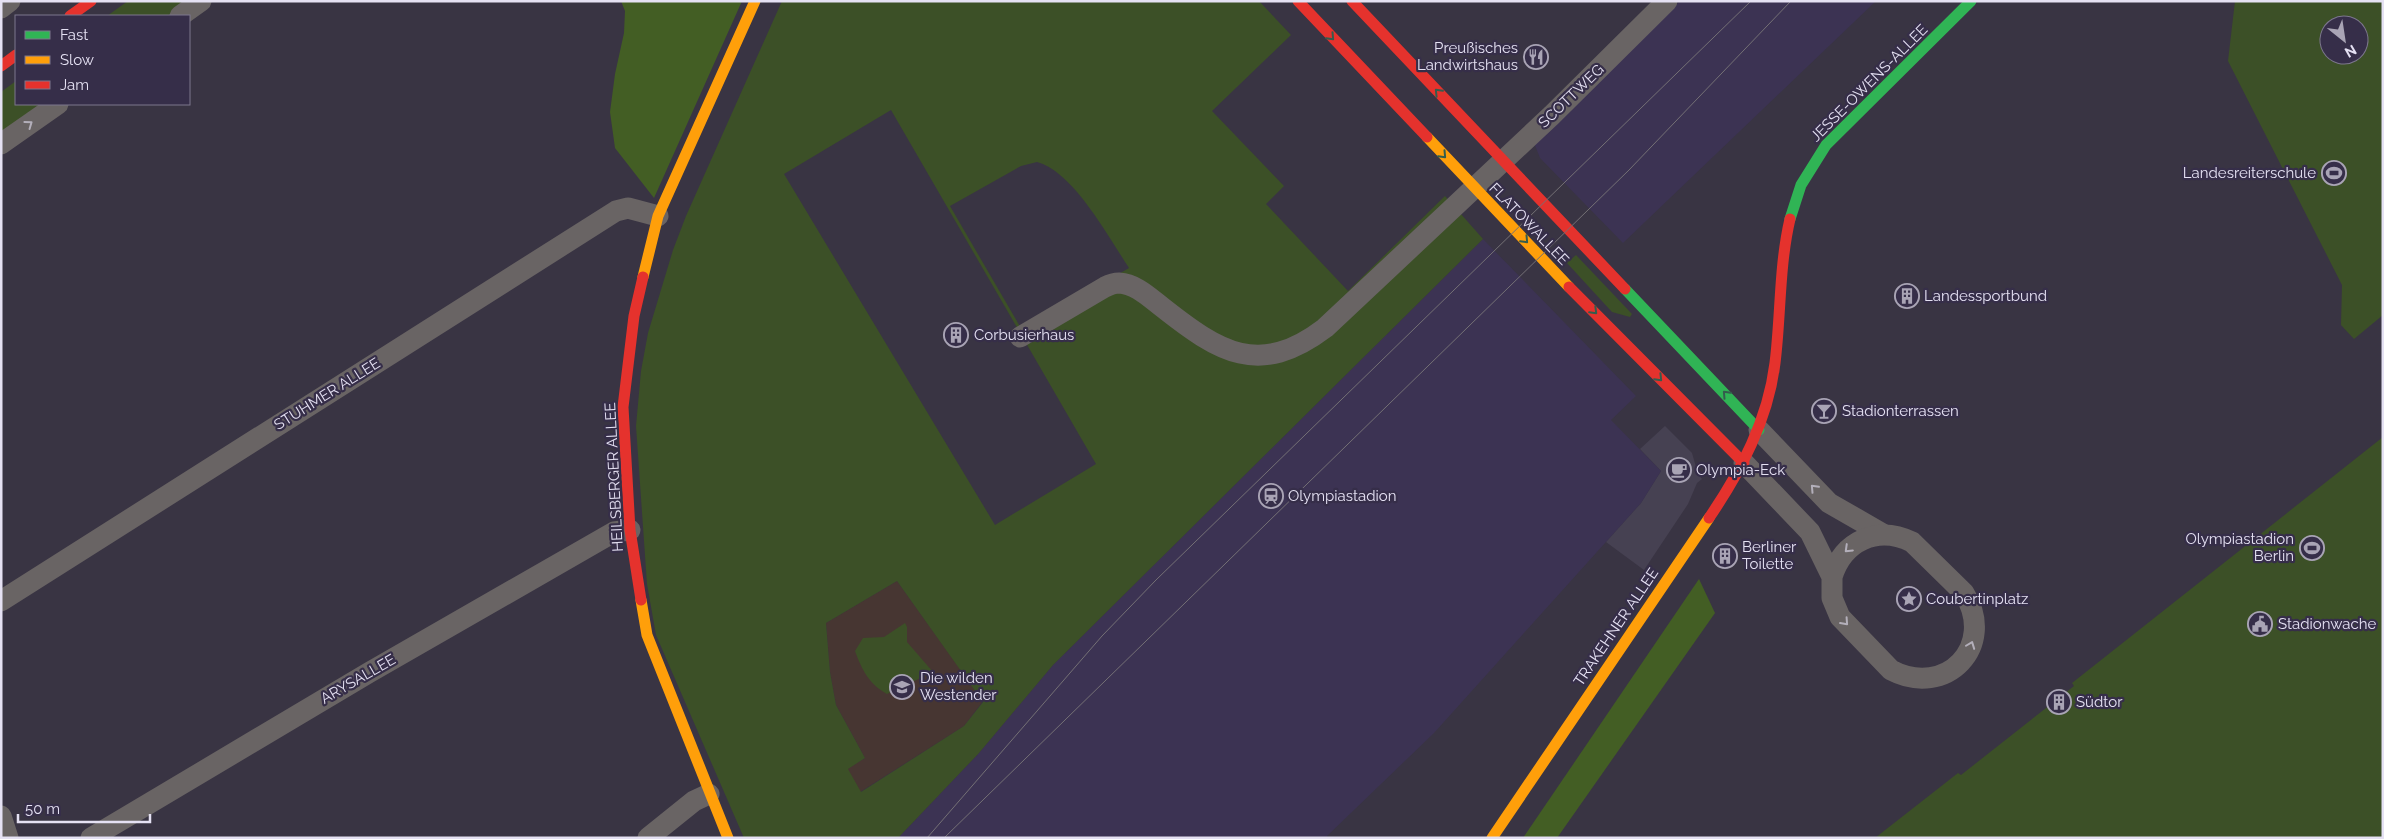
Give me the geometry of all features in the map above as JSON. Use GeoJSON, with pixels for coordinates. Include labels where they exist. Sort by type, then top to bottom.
{"type":"FeatureCollection","features":[{"type":"Feature","properties":{"kind":"main road"},"geometry":{"type":"LineString","coordinates":[[71,15],[91,1]]}},
{"type":"Feature","properties":{"kind":"main road","name":"HEILSBERGER ALLEE"},"geometry":{"type":"LineString","coordinates":[[728,838],[647,635],[630,530],[623,407],[634,316],[658,216],[755,1]]}},
{"type":"Feature","properties":{"kind":"main road","name":"FLATOWALLEE"},"geometry":{"type":"LineString","coordinates":[[1298,1],[1474,189],[1744,463]]}},
{"type":"Feature","properties":{"kind":"main road","name":"FLATOWALLEE"},"geometry":{"type":"LineString","coordinates":[[1352,1],[1759,430]]}},
{"type":"Feature","properties":{"kind":"main road","name":"JESSE-OWENS-ALLEE"},"geometry":{"type":"LineString","coordinates":[[1759,430],[1766,410],[1775,364],[1784,244],[1793,206],[1802,184],[1826,145],[1971,1]]}},
{"type":"Feature","properties":{"kind":"main road"},"geometry":{"type":"LineString","coordinates":[[1,66],[15,56]]}},
{"type":"Feature","properties":{"kind":"main road","name":"TRAKEHNER ALLEE"},"geometry":{"type":"LineString","coordinates":[[1492,838],[1733,483],[1759,430]]}},
{"type":"Feature","properties":{"kind":"street"},"geometry":{"type":"LineString","coordinates":[[1,8],[10,1]]}},
{"type":"Feature","properties":{"kind":"street"},"geometry":{"type":"LineString","coordinates":[[181,15],[200,1]]}},
{"type":"Feature","properties":{"kind":"street","name":"SCOTTWEG"},"geometry":{"type":"LineString","coordinates":[[1020,337],[1105,287],[1118,283],[1144,292],[1198,336],[1228,351],[1251,355],[1290,349],[1312,339],[1326,328],[1440,218],[1504,161],[1666,1]]}},
{"type":"Feature","properties":{"kind":"street"},"geometry":{"type":"LineString","coordinates":[[1,144],[57,105]]}},
{"type":"Feature","properties":{"kind":"street","name":"STUHMER ALLEE"},"geometry":{"type":"LineString","coordinates":[[1,600],[616,211],[628,208],[658,216]]}},
{"type":"Feature","properties":{"kind":"street"},"geometry":{"type":"LineString","coordinates":[[1759,430],[1829,503],[1883,534],[1903,537],[1920,548],[1964,593],[1975,621],[1973,640],[1964,658],[1940,676],[1920,679],[1902,676],[1891,670],[1840,617],[1832,598],[1832,577],[1840,558],[1846,550],[1863,539],[1883,534]]}},
{"type":"Feature","properties":{"kind":"street"},"geometry":{"type":"LineString","coordinates":[[1744,463],[1794,513],[1810,532],[1832,577]]}},
{"type":"Feature","properties":{"kind":"street","name":"ARYSALLEE"},"geometry":{"type":"LineString","coordinates":[[91,838],[370,672],[614,532],[630,530]]}},
{"type":"Feature","properties":{"kind":"street"},"geometry":{"type":"LineString","coordinates":[[648,838],[694,801],[709,794]]}},
{"type":"Feature","properties":{"kind":"street"},"geometry":{"type":"LineString","coordinates":[[1,816],[8,838]]}},
{"type":"Feature","properties":{"kind":"shaded area"},"geometry":{"type":"Polygon","coordinates":[[[1680,1],[1876,1],[1623,243],[1540,158],[1534,143],[1680,1]]]}},
{"type":"Feature","properties":{"kind":"shaded area"},"geometry":{"type":"Polygon","coordinates":[[[1483,239],[1636,396],[1611,420],[1661,471],[1641,503],[1434,733],[1327,836],[1328,838],[898,838],[979,753],[1053,665],[1483,239]]]}},
{"type":"Feature","properties":{"kind":"shaded area","name":"Olympia-Eck"},"geometry":{"type":"Polygon","coordinates":[[[1665,426],[1692,453],[1698,474],[1702,479],[1697,483],[1688,504],[1644,570],[1606,542],[1641,503],[1661,471],[1640,449],[1665,426]]]}},
{"type":"Feature","properties":{"kind":"shaded area","name":"Die wilden Westender"},"geometry":{"type":"Polygon","coordinates":[[[897,581],[983,701],[964,726],[860,792],[847,769],[865,758],[836,705],[830,672],[826,623],[897,581]]]}},
{"type":"Feature","properties":{"kind":"green space"},"geometry":{"type":"Polygon","coordinates":[[[128,1],[188,1],[168,15],[108,15],[128,1]]]}},
{"type":"Feature","properties":{"kind":"green space"},"geometry":{"type":"Polygon","coordinates":[[[621,1],[742,1],[654,198],[615,148],[610,112],[615,74],[624,33],[625,11],[621,1]]]}},
{"type":"Feature","properties":{"kind":"green space"},"geometry":{"type":"Polygon","coordinates":[[[782,1],[1259,1],[1291,35],[1212,111],[1284,186],[1266,204],[1348,291],[1445,196],[1483,239],[1053,665],[979,753],[898,838],[744,838],[656,635],[647,584],[636,426],[641,371],[648,333],[673,250],[686,216],[782,1]],[[891,110],[784,174],[995,525],[1096,464],[891,110]],[[1037,162],[1021,166],[950,206],[1022,330],[1129,268],[1101,224],[1077,192],[1064,178],[1037,162]],[[897,581],[826,623],[830,672],[836,705],[865,758],[848,769],[861,792],[964,726],[983,702],[897,581]]]}},
{"type":"Feature","properties":{"kind":"green space","name":"Landesreiterschule"},"geometry":{"type":"Polygon","coordinates":[[[2235,1],[2383,1],[2383,315],[2354,339],[2341,325],[2342,285],[2228,61],[2235,1]]]}},
{"type":"Feature","properties":{"kind":"green space"},"geometry":{"type":"Polygon","coordinates":[[[15,82],[15,105],[45,105],[1,136],[1,92],[15,82]]]}},
{"type":"Feature","properties":{"kind":"green space"},"geometry":{"type":"Polygon","coordinates":[[[1576,255],[1632,314],[1630,317],[1612,312],[1567,263],[1576,255]]]}},
{"type":"Feature","properties":{"kind":"green space","name":"Olympiastadion Berlin"},"geometry":{"type":"Polygon","coordinates":[[[2383,437],[2383,838],[1875,838],[1958,773],[1961,775],[2074,686],[2072,683],[2383,437]]]}},
{"type":"Feature","properties":{"kind":"green space"},"geometry":{"type":"Polygon","coordinates":[[[1699,579],[1715,613],[1557,838],[1523,838],[1699,579]]]}},
{"type":"Feature","properties":{"kind":"green space"},"geometry":{"type":"Polygon","coordinates":[[[905,623],[907,627],[907,642],[933,672],[887,694],[875,686],[867,676],[855,651],[863,638],[884,637],[905,623]]]}},
{"type":"Feature","properties":{"kind":"tram line"},"geometry":{"type":"LineString","coordinates":[[927,838],[1102,636],[1156,580],[1751,1]]}},
{"type":"Feature","properties":{"kind":"tram line"},"geometry":{"type":"LineString","coordinates":[[944,838],[1629,170],[1791,1]]}},
{"type":"Feature","properties":{"kind":"traffic: fast"},"geometry":{"type":"LineString","coordinates":[[1790,219],[1801,185],[1826,145],[1971,1]]}},
{"type":"Feature","properties":{"kind":"traffic: fast"},"geometry":{"type":"LineString","coordinates":[[1625,289],[1759,430]]}},
{"type":"Feature","properties":{"kind":"traffic: slow"},"geometry":{"type":"LineString","coordinates":[[643,277],[658,216],[755,1]]}},
{"type":"Feature","properties":{"kind":"traffic: slow"},"geometry":{"type":"LineString","coordinates":[[1427,137],[1569,287]]}},
{"type":"Feature","properties":{"kind":"traffic: slow"},"geometry":{"type":"LineString","coordinates":[[1492,838],[1709,518]]}},
{"type":"Feature","properties":{"kind":"traffic: slow"},"geometry":{"type":"LineString","coordinates":[[641,600],[647,635],[728,838]]}},
{"type":"Feature","properties":{"kind":"traffic: jam"},"geometry":{"type":"LineString","coordinates":[[71,15],[91,1]]}},
{"type":"Feature","properties":{"kind":"traffic: jam"},"geometry":{"type":"LineString","coordinates":[[1298,1],[1427,137]]}},
{"type":"Feature","properties":{"kind":"traffic: jam"},"geometry":{"type":"LineString","coordinates":[[1352,1],[1625,289]]}},
{"type":"Feature","properties":{"kind":"traffic: jam"},"geometry":{"type":"LineString","coordinates":[[1,66],[15,56]]}},
{"type":"Feature","properties":{"kind":"traffic: jam"},"geometry":{"type":"LineString","coordinates":[[1709,518],[1742,463],[1766,405],[1775,363],[1782,273],[1790,219]]}},
{"type":"Feature","properties":{"kind":"traffic: jam"},"geometry":{"type":"LineString","coordinates":[[641,600],[630,530],[623,407],[634,316],[643,277]]}},
{"type":"Feature","properties":{"kind":"traffic: jam"},"geometry":{"type":"LineString","coordinates":[[1569,287],[1744,463]]}},
{"type":"Feature","properties":{"kind":"place","name":"Preußisches Landwirtshaus"},"geometry":{"type":"Point","coordinates":[1536,57]}},
{"type":"Feature","properties":{"kind":"place","name":"Landesreiterschule"},"geometry":{"type":"Point","coordinates":[2334,173]}},
{"type":"Feature","properties":{"kind":"place","name":"Landessportbund"},"geometry":{"type":"Point","coordinates":[1907,296]}},
{"type":"Feature","properties":{"kind":"place","name":"Corbusierhaus"},"geometry":{"type":"Point","coordinates":[956,335]}},
{"type":"Feature","properties":{"kind":"place","name":"Stadionterrassen"},"geometry":{"type":"Point","coordinates":[1824,411]}},
{"type":"Feature","properties":{"kind":"place","name":"Olympia-Eck"},"geometry":{"type":"Point","coordinates":[1679,470]}},
{"type":"Feature","properties":{"kind":"place","name":"Olympiastadion"},"geometry":{"type":"Point","coordinates":[1271,496]}},
{"type":"Feature","properties":{"kind":"place","name":"Olympiastadion Berlin"},"geometry":{"type":"Point","coordinates":[2312,548]}},
{"type":"Feature","properties":{"kind":"place","name":"Berliner Toilette"},"geometry":{"type":"Point","coordinates":[1725,556]}},
{"type":"Feature","properties":{"kind":"place","name":"Coubertinplatz"},"geometry":{"type":"Point","coordinates":[1909,599]}},
{"type":"Feature","properties":{"kind":"place","name":"Stadionwache"},"geometry":{"type":"Point","coordinates":[2260,624]}},
{"type":"Feature","properties":{"kind":"place","name":"Die wilden Westender"},"geometry":{"type":"Point","coordinates":[902,687]}},
{"type":"Feature","properties":{"kind":"place","name":"Südtor"},"geometry":{"type":"Point","coordinates":[2059,702]}}]}
